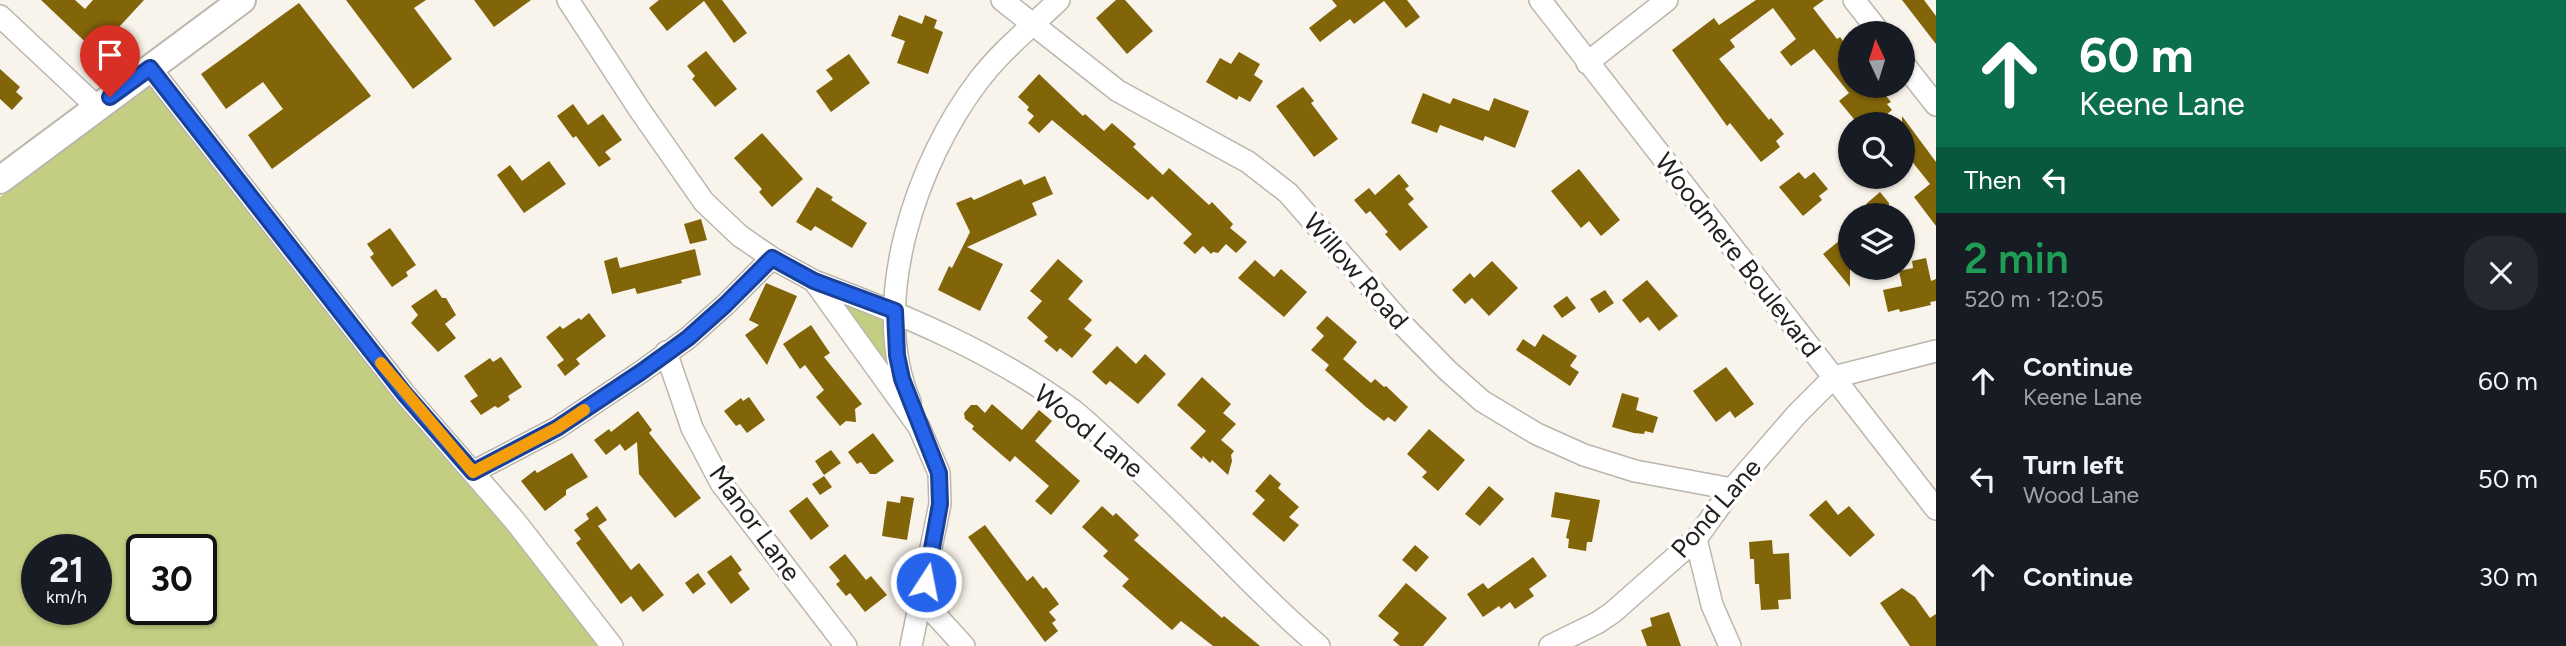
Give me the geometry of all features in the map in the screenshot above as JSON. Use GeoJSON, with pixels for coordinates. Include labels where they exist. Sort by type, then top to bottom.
{"type":"FeatureCollection","features":[{"type":"Feature","properties":{"kind":"main road"},"geometry":{"type":"LineString","coordinates":[[0,180],[242,0]]}},
{"type":"Feature","properties":{"kind":"street","name":"Wood Lane"},"geometry":{"type":"LineString","coordinates":[[568,0],[704,202],[731,228],[772,258],[814,281],[895,311],[1002,365],[1074,412],[1166,494],[1277,610],[1319,646]]}},
{"type":"Feature","properties":{"kind":"street","name":"Willow Road"},"geometry":{"type":"LineString","coordinates":[[1002,0],[1118,91],[1248,162],[1272,179],[1288,193],[1405,327],[1482,401],[1537,434],[1584,455],[1635,471],[1732,489]]}},
{"type":"Feature","properties":{"kind":"street"},"geometry":{"type":"LineString","coordinates":[[911,646],[940,504],[939,473],[902,379],[897,355],[895,311],[903,239],[930,163],[947,128],[980,78],[1059,0]]}},
{"type":"Feature","properties":{"kind":"street","name":"Woodmere Boulevard"},"geometry":{"type":"LineString","coordinates":[[1540,0],[1936,509]]}},
{"type":"Feature","properties":{"kind":"street"},"geometry":{"type":"LineString","coordinates":[[1587,62],[1667,0]]}},
{"type":"Feature","properties":{"kind":"street"},"geometry":{"type":"LineString","coordinates":[[1854,0],[1871,21]]}},
{"type":"Feature","properties":{"kind":"street"},"geometry":{"type":"LineString","coordinates":[[0,16],[97,107]]}},
{"type":"Feature","properties":{"kind":"street"},"geometry":{"type":"LineString","coordinates":[[150,68],[404,393],[516,521],[611,646]]}},
{"type":"Feature","properties":{"kind":"street"},"geometry":{"type":"LineString","coordinates":[[1915,78],[1936,105]]}},
{"type":"Feature","properties":{"kind":"street"},"geometry":{"type":"LineString","coordinates":[[473,472],[557,428],[641,372],[688,338],[772,258]]}},
{"type":"Feature","properties":{"kind":"street"},"geometry":{"type":"LineString","coordinates":[[814,281],[919,426]]}},
{"type":"Feature","properties":{"kind":"street"},"geometry":{"type":"LineString","coordinates":[[1833,377],[1936,351]]}},
{"type":"Feature","properties":{"kind":"street","name":"Manor Lane"},"geometry":{"type":"LineString","coordinates":[[666,352],[692,428],[721,483],[846,646]]}},
{"type":"Feature","properties":{"kind":"street","name":"Pond Lane"},"geometry":{"type":"LineString","coordinates":[[1549,646],[1612,613],[1696,539],[1732,489],[1833,377]]}},
{"type":"Feature","properties":{"kind":"street"},"geometry":{"type":"LineString","coordinates":[[1696,539],[1712,605],[1730,646]]}},
{"type":"Feature","properties":{"kind":"street"},"geometry":{"type":"LineString","coordinates":[[922,600],[964,646]]}},
{"type":"Feature","properties":{"kind":"green space"},"geometry":{"type":"Polygon","coordinates":[[[151,83],[606,646],[0,646],[0,197],[151,83]]]}},
{"type":"Feature","properties":{"kind":"green space"},"geometry":{"type":"Polygon","coordinates":[[[823,288],[890,313],[901,393],[823,288]]]}},
{"type":"Feature","properties":{"kind":"building"},"geometry":{"type":"Polygon","coordinates":[[[41,0],[75,0],[85,9],[93,0],[144,0],[96,52],[41,0]]]}},
{"type":"Feature","properties":{"kind":"building"},"geometry":{"type":"Polygon","coordinates":[[[346,0],[426,0],[414,8],[452,59],[413,89],[346,0]]]}},
{"type":"Feature","properties":{"kind":"building"},"geometry":{"type":"Polygon","coordinates":[[[474,0],[531,0],[494,27],[474,0]]]}},
{"type":"Feature","properties":{"kind":"building"},"geometry":{"type":"Polygon","coordinates":[[[659,0],[722,0],[747,33],[734,43],[704,1],[667,31],[649,8],[659,0]]]}},
{"type":"Feature","properties":{"kind":"building"},"geometry":{"type":"Polygon","coordinates":[[[1116,0],[1125,0],[1153,31],[1127,54],[1096,18],[1116,0]]]}},
{"type":"Feature","properties":{"kind":"building"},"geometry":{"type":"Polygon","coordinates":[[[1332,0],[1407,0],[1420,17],[1406,28],[1384,1],[1354,24],[1350,19],[1320,42],[1309,28],[1337,6],[1332,0]]]}},
{"type":"Feature","properties":{"kind":"building"},"geometry":{"type":"Polygon","coordinates":[[[1756,0],[1824,0],[1813,8],[1838,38],[1838,79],[1814,49],[1791,66],[1780,52],[1796,39],[1773,8],[1730,40],[1735,47],[1719,59],[1769,120],[1771,118],[1784,134],[1776,141],[1780,147],[1761,162],[1730,123],[1727,126],[1672,50],[1714,18],[1719,25],[1756,0]]]}},
{"type":"Feature","properties":{"kind":"building"},"geometry":{"type":"Polygon","coordinates":[[[1902,0],[1924,0],[1936,16],[1936,44],[1902,0]]]}},
{"type":"Feature","properties":{"kind":"building"},"geometry":{"type":"Polygon","coordinates":[[[299,3],[371,96],[272,169],[248,135],[283,109],[263,82],[226,109],[201,74],[299,3]]]}},
{"type":"Feature","properties":{"kind":"building"},"geometry":{"type":"Polygon","coordinates":[[[899,15],[922,24],[925,15],[937,20],[934,28],[943,32],[928,74],[897,63],[905,41],[891,36],[899,15]]]}},
{"type":"Feature","properties":{"kind":"building"},"geometry":{"type":"Polygon","coordinates":[[[706,51],[737,89],[715,107],[692,79],[695,76],[687,66],[706,51]]]}},
{"type":"Feature","properties":{"kind":"building"},"geometry":{"type":"Polygon","coordinates":[[[1239,52],[1260,64],[1254,75],[1263,81],[1250,102],[1239,96],[1237,100],[1206,82],[1220,58],[1231,64],[1239,52]]]}},
{"type":"Feature","properties":{"kind":"building"},"geometry":{"type":"Polygon","coordinates":[[[849,54],[870,83],[831,112],[816,91],[833,79],[826,70],[849,54]]]}},
{"type":"Feature","properties":{"kind":"building"},"geometry":{"type":"Polygon","coordinates":[[[0,69],[20,87],[16,92],[23,98],[12,110],[0,99],[0,69]]]}},
{"type":"Feature","properties":{"kind":"building"},"geometry":{"type":"Polygon","coordinates":[[[1039,74],[1083,116],[1085,114],[1104,131],[1112,123],[1136,144],[1133,147],[1163,175],[1169,168],[1209,205],[1212,202],[1233,224],[1230,228],[1247,242],[1236,253],[1226,244],[1218,253],[1211,254],[1203,246],[1195,254],[1183,243],[1192,234],[1152,196],[1148,200],[1052,120],[1039,133],[1028,123],[1034,116],[1027,110],[1029,107],[1018,97],[1039,74]]]}},
{"type":"Feature","properties":{"kind":"building"},"geometry":{"type":"Polygon","coordinates":[[[1303,87],[1314,101],[1311,103],[1338,139],[1314,157],[1276,106],[1303,87]]]}},
{"type":"Feature","properties":{"kind":"building"},"geometry":{"type":"Polygon","coordinates":[[[1423,93],[1450,104],[1453,98],[1489,111],[1494,98],[1529,111],[1515,148],[1485,136],[1483,141],[1440,125],[1437,133],[1411,123],[1423,93]]]}},
{"type":"Feature","properties":{"kind":"building"},"geometry":{"type":"Polygon","coordinates":[[[1843,98],[1888,98],[1891,102],[1887,104],[1892,110],[1848,112],[1839,101],[1843,98]]]}},
{"type":"Feature","properties":{"kind":"building"},"geometry":{"type":"Polygon","coordinates":[[[573,104],[588,125],[603,114],[622,140],[605,152],[611,159],[599,167],[557,116],[573,104]]]}},
{"type":"Feature","properties":{"kind":"building"},"geometry":{"type":"Polygon","coordinates":[[[762,133],[803,179],[772,207],[759,192],[762,189],[734,158],[762,133]]]}},
{"type":"Feature","properties":{"kind":"building"},"geometry":{"type":"Polygon","coordinates":[[[1915,134],[1936,162],[1936,226],[1914,197],[1930,184],[1915,165],[1915,134]]]}},
{"type":"Feature","properties":{"kind":"building"},"geometry":{"type":"Polygon","coordinates":[[[549,161],[566,184],[524,213],[497,175],[510,165],[522,181],[549,161]]]}},
{"type":"Feature","properties":{"kind":"building"},"geometry":{"type":"Polygon","coordinates":[[[1579,169],[1620,220],[1601,236],[1589,221],[1581,228],[1551,191],[1579,169]]]}},
{"type":"Feature","properties":{"kind":"building"},"geometry":{"type":"Polygon","coordinates":[[[1799,172],[1805,179],[1814,172],[1828,189],[1819,196],[1822,200],[1803,216],[1779,187],[1799,172]]]}},
{"type":"Feature","properties":{"kind":"building"},"geometry":{"type":"Polygon","coordinates":[[[1399,174],[1409,186],[1405,189],[1414,199],[1408,204],[1428,227],[1400,251],[1370,211],[1366,214],[1354,200],[1369,188],[1375,195],[1399,174]]]}},
{"type":"Feature","properties":{"kind":"building"},"geometry":{"type":"Polygon","coordinates":[[[1045,176],[1053,194],[1032,203],[1037,215],[967,247],[1003,264],[980,311],[938,290],[970,232],[956,203],[971,197],[974,200],[1021,179],[1024,185],[1045,176]]]}},
{"type":"Feature","properties":{"kind":"building"},"geometry":{"type":"Polygon","coordinates":[[[817,187],[833,197],[831,200],[867,223],[852,248],[815,226],[811,231],[796,222],[817,187]]]}},
{"type":"Feature","properties":{"kind":"building"},"geometry":{"type":"Polygon","coordinates":[[[1880,192],[1889,203],[1867,203],[1880,192]]]}},
{"type":"Feature","properties":{"kind":"building"},"geometry":{"type":"Polygon","coordinates":[[[701,219],[707,240],[690,244],[684,224],[701,219]]]}},
{"type":"Feature","properties":{"kind":"building"},"geometry":{"type":"Polygon","coordinates":[[[390,228],[416,265],[406,272],[408,276],[392,287],[370,257],[374,254],[367,244],[390,228]]]}},
{"type":"Feature","properties":{"kind":"building"},"geometry":{"type":"Polygon","coordinates":[[[1838,242],[1838,272],[1823,254],[1838,242]]]}},
{"type":"Feature","properties":{"kind":"building"},"geometry":{"type":"Polygon","coordinates":[[[695,249],[701,275],[681,280],[682,283],[637,294],[635,288],[612,294],[604,261],[617,257],[620,268],[695,249]]]}},
{"type":"Feature","properties":{"kind":"building"},"geometry":{"type":"Polygon","coordinates":[[[1926,258],[1931,281],[1936,279],[1936,301],[1930,302],[1931,305],[1888,312],[1883,290],[1902,286],[1901,280],[1915,280],[1915,260],[1926,258]]]}},
{"type":"Feature","properties":{"kind":"building"},"geometry":{"type":"Polygon","coordinates":[[[1058,259],[1083,281],[1068,299],[1092,320],[1084,329],[1092,335],[1072,358],[1060,348],[1057,352],[1044,341],[1048,337],[1027,318],[1042,301],[1030,291],[1058,259]]]}},
{"type":"Feature","properties":{"kind":"building"},"geometry":{"type":"Polygon","coordinates":[[[1255,260],[1274,277],[1281,269],[1307,292],[1284,317],[1238,278],[1255,260]]]}},
{"type":"Feature","properties":{"kind":"building"},"geometry":{"type":"Polygon","coordinates":[[[1492,261],[1518,288],[1489,316],[1472,298],[1465,304],[1452,290],[1470,273],[1474,278],[1492,261]]]}},
{"type":"Feature","properties":{"kind":"building"},"geometry":{"type":"Polygon","coordinates":[[[1647,280],[1678,316],[1659,331],[1648,317],[1640,323],[1622,300],[1647,280]]]}},
{"type":"Feature","properties":{"kind":"building"},"geometry":{"type":"Polygon","coordinates":[[[766,283],[797,296],[767,365],[745,335],[759,325],[749,320],[766,283]]]}},
{"type":"Feature","properties":{"kind":"building"},"geometry":{"type":"Polygon","coordinates":[[[436,289],[442,298],[446,298],[456,315],[445,324],[456,338],[438,352],[411,323],[418,315],[411,306],[436,289]]]}},
{"type":"Feature","properties":{"kind":"building"},"geometry":{"type":"Polygon","coordinates":[[[1605,290],[1614,303],[1599,313],[1590,299],[1605,290]]]}},
{"type":"Feature","properties":{"kind":"building"},"geometry":{"type":"Polygon","coordinates":[[[1567,296],[1576,308],[1562,318],[1553,306],[1567,296]]]}},
{"type":"Feature","properties":{"kind":"building"},"geometry":{"type":"Polygon","coordinates":[[[589,313],[606,336],[576,359],[580,364],[565,376],[557,365],[564,360],[546,337],[560,326],[563,329],[589,313]]]}},
{"type":"Feature","properties":{"kind":"building"},"geometry":{"type":"Polygon","coordinates":[[[1327,316],[1357,342],[1343,359],[1371,383],[1375,379],[1386,386],[1408,407],[1395,422],[1388,417],[1384,421],[1366,407],[1325,370],[1329,365],[1311,350],[1324,336],[1316,328],[1327,316]]]}},
{"type":"Feature","properties":{"kind":"building"},"geometry":{"type":"Polygon","coordinates":[[[811,325],[830,353],[824,357],[862,404],[855,409],[856,422],[846,421],[840,426],[816,397],[824,390],[805,365],[800,369],[783,344],[811,325]]]}},
{"type":"Feature","properties":{"kind":"building"},"geometry":{"type":"Polygon","coordinates":[[[1543,334],[1577,356],[1570,366],[1579,372],[1570,386],[1516,350],[1523,339],[1535,347],[1543,334]]]}},
{"type":"Feature","properties":{"kind":"building"},"geometry":{"type":"Polygon","coordinates":[[[1117,346],[1136,364],[1145,354],[1166,374],[1138,404],[1110,381],[1106,385],[1092,372],[1117,346]]]}},
{"type":"Feature","properties":{"kind":"building"},"geometry":{"type":"Polygon","coordinates":[[[501,357],[522,387],[508,396],[510,400],[481,415],[470,401],[478,396],[464,376],[490,358],[493,362],[501,357]]]}},
{"type":"Feature","properties":{"kind":"building"},"geometry":{"type":"Polygon","coordinates":[[[1726,367],[1754,404],[1735,418],[1730,411],[1716,422],[1693,391],[1726,367]]]}},
{"type":"Feature","properties":{"kind":"building"},"geometry":{"type":"Polygon","coordinates":[[[1202,377],[1231,404],[1223,413],[1236,424],[1221,440],[1234,451],[1228,475],[1212,460],[1210,463],[1203,456],[1202,459],[1190,448],[1206,431],[1177,405],[1202,377]]]}},
{"type":"Feature","properties":{"kind":"building"},"geometry":{"type":"Polygon","coordinates":[[[1622,393],[1639,398],[1636,410],[1658,417],[1653,433],[1634,433],[1612,427],[1622,393]]]}},
{"type":"Feature","properties":{"kind":"building"},"geometry":{"type":"Polygon","coordinates":[[[749,397],[765,420],[747,433],[740,424],[736,426],[724,411],[741,398],[743,401],[749,397]]]}},
{"type":"Feature","properties":{"kind":"building"},"geometry":{"type":"Polygon","coordinates":[[[992,404],[1022,430],[1039,410],[1052,421],[1035,441],[1080,481],[1051,515],[1035,501],[1049,486],[1015,456],[1010,462],[972,429],[974,426],[965,419],[964,413],[971,405],[977,405],[985,413],[992,404]]]}},
{"type":"Feature","properties":{"kind":"building"},"geometry":{"type":"Polygon","coordinates":[[[638,411],[652,430],[649,433],[701,498],[675,518],[639,474],[637,442],[625,451],[620,444],[606,455],[594,440],[609,429],[611,432],[638,411]]]}},
{"type":"Feature","properties":{"kind":"building"},"geometry":{"type":"Polygon","coordinates":[[[1429,429],[1465,460],[1438,491],[1422,477],[1427,472],[1407,454],[1429,429]]]}},
{"type":"Feature","properties":{"kind":"building"},"geometry":{"type":"Polygon","coordinates":[[[873,433],[894,461],[876,474],[870,474],[861,462],[857,464],[848,452],[873,433]]]}},
{"type":"Feature","properties":{"kind":"building"},"geometry":{"type":"Polygon","coordinates":[[[831,450],[841,463],[824,475],[815,461],[831,450]]]}},
{"type":"Feature","properties":{"kind":"building"},"geometry":{"type":"Polygon","coordinates":[[[572,453],[588,477],[566,490],[566,495],[545,511],[521,481],[535,470],[537,473],[572,453]]]}},
{"type":"Feature","properties":{"kind":"building"},"geometry":{"type":"Polygon","coordinates":[[[1270,474],[1281,484],[1278,488],[1299,507],[1289,517],[1299,525],[1284,542],[1252,514],[1265,500],[1255,491],[1270,474]]]}},
{"type":"Feature","properties":{"kind":"building"},"geometry":{"type":"Polygon","coordinates":[[[824,476],[832,487],[820,495],[812,484],[824,476]]]}},
{"type":"Feature","properties":{"kind":"building"},"geometry":{"type":"Polygon","coordinates":[[[1489,486],[1504,499],[1480,526],[1465,514],[1489,486]]]}},
{"type":"Feature","properties":{"kind":"building"},"geometry":{"type":"Polygon","coordinates":[[[1555,492],[1600,500],[1592,542],[1587,542],[1586,551],[1568,548],[1569,539],[1566,538],[1570,520],[1551,517],[1555,492]]]}},
{"type":"Feature","properties":{"kind":"building"},"geometry":{"type":"Polygon","coordinates":[[[901,496],[914,498],[907,540],[882,536],[887,501],[900,503],[901,496]]]}},
{"type":"Feature","properties":{"kind":"building"},"geometry":{"type":"Polygon","coordinates":[[[807,497],[829,526],[811,540],[789,511],[807,497]]]}},
{"type":"Feature","properties":{"kind":"building"},"geometry":{"type":"Polygon","coordinates":[[[1826,500],[1838,515],[1849,506],[1875,535],[1850,557],[1809,515],[1826,500]]]}},
{"type":"Feature","properties":{"kind":"building"},"geometry":{"type":"Polygon","coordinates":[[[597,506],[607,520],[598,526],[631,570],[639,563],[664,595],[643,612],[631,596],[621,604],[576,543],[581,539],[574,530],[589,519],[586,514],[597,506]]]}},
{"type":"Feature","properties":{"kind":"building"},"geometry":{"type":"Polygon","coordinates":[[[1102,506],[1113,516],[1116,513],[1139,535],[1134,540],[1222,618],[1224,616],[1260,646],[1213,646],[1181,621],[1172,630],[1122,586],[1129,579],[1103,556],[1108,551],[1082,527],[1102,506]]]}},
{"type":"Feature","properties":{"kind":"building"},"geometry":{"type":"Polygon","coordinates":[[[985,525],[1027,581],[1033,576],[1059,604],[1049,612],[1056,620],[1052,623],[1058,631],[1045,642],[968,537],[985,525]]]}},
{"type":"Feature","properties":{"kind":"building"},"geometry":{"type":"Polygon","coordinates":[[[1772,540],[1773,554],[1789,553],[1791,599],[1778,600],[1779,609],[1761,610],[1759,584],[1755,584],[1754,559],[1750,559],[1749,542],[1772,540]]]}},
{"type":"Feature","properties":{"kind":"building"},"geometry":{"type":"Polygon","coordinates":[[[1415,545],[1429,557],[1416,572],[1402,560],[1415,545]]]}},
{"type":"Feature","properties":{"kind":"building"},"geometry":{"type":"Polygon","coordinates":[[[845,554],[866,580],[871,576],[887,595],[865,612],[850,593],[846,596],[836,584],[840,581],[829,567],[845,554]]]}},
{"type":"Feature","properties":{"kind":"building"},"geometry":{"type":"Polygon","coordinates":[[[731,555],[742,570],[738,573],[750,589],[731,604],[707,572],[731,555]]]}},
{"type":"Feature","properties":{"kind":"building"},"geometry":{"type":"Polygon","coordinates":[[[1533,557],[1547,576],[1529,589],[1534,596],[1515,609],[1510,602],[1483,617],[1467,594],[1483,583],[1488,589],[1533,557]]]}},
{"type":"Feature","properties":{"kind":"building"},"geometry":{"type":"Polygon","coordinates":[[[698,573],[706,584],[693,594],[685,583],[698,573]]]}},
{"type":"Feature","properties":{"kind":"building"},"geometry":{"type":"Polygon","coordinates":[[[1406,583],[1447,618],[1423,646],[1400,646],[1393,640],[1399,633],[1378,616],[1406,583]]]}},
{"type":"Feature","properties":{"kind":"building"},"geometry":{"type":"Polygon","coordinates":[[[1902,588],[1915,597],[1930,618],[1936,614],[1936,646],[1910,646],[1880,603],[1902,588]]]}},
{"type":"Feature","properties":{"kind":"building"},"geometry":{"type":"Polygon","coordinates":[[[1669,612],[1681,646],[1647,646],[1641,630],[1652,626],[1650,618],[1669,612]]]}},
{"type":"Feature","properties":{"kind":"slow traffic"},"geometry":{"type":"LineString","coordinates":[[381,363],[473,472],[557,428],[584,410]]}},
{"type":"Feature","properties":{"kind":"route"},"geometry":{"type":"LineString","coordinates":[[110,97],[150,68],[404,393],[473,472],[557,428],[641,372],[688,338],[772,258],[814,281],[895,311],[897,355],[906,394],[939,473],[940,504],[926,582]]}}]}
